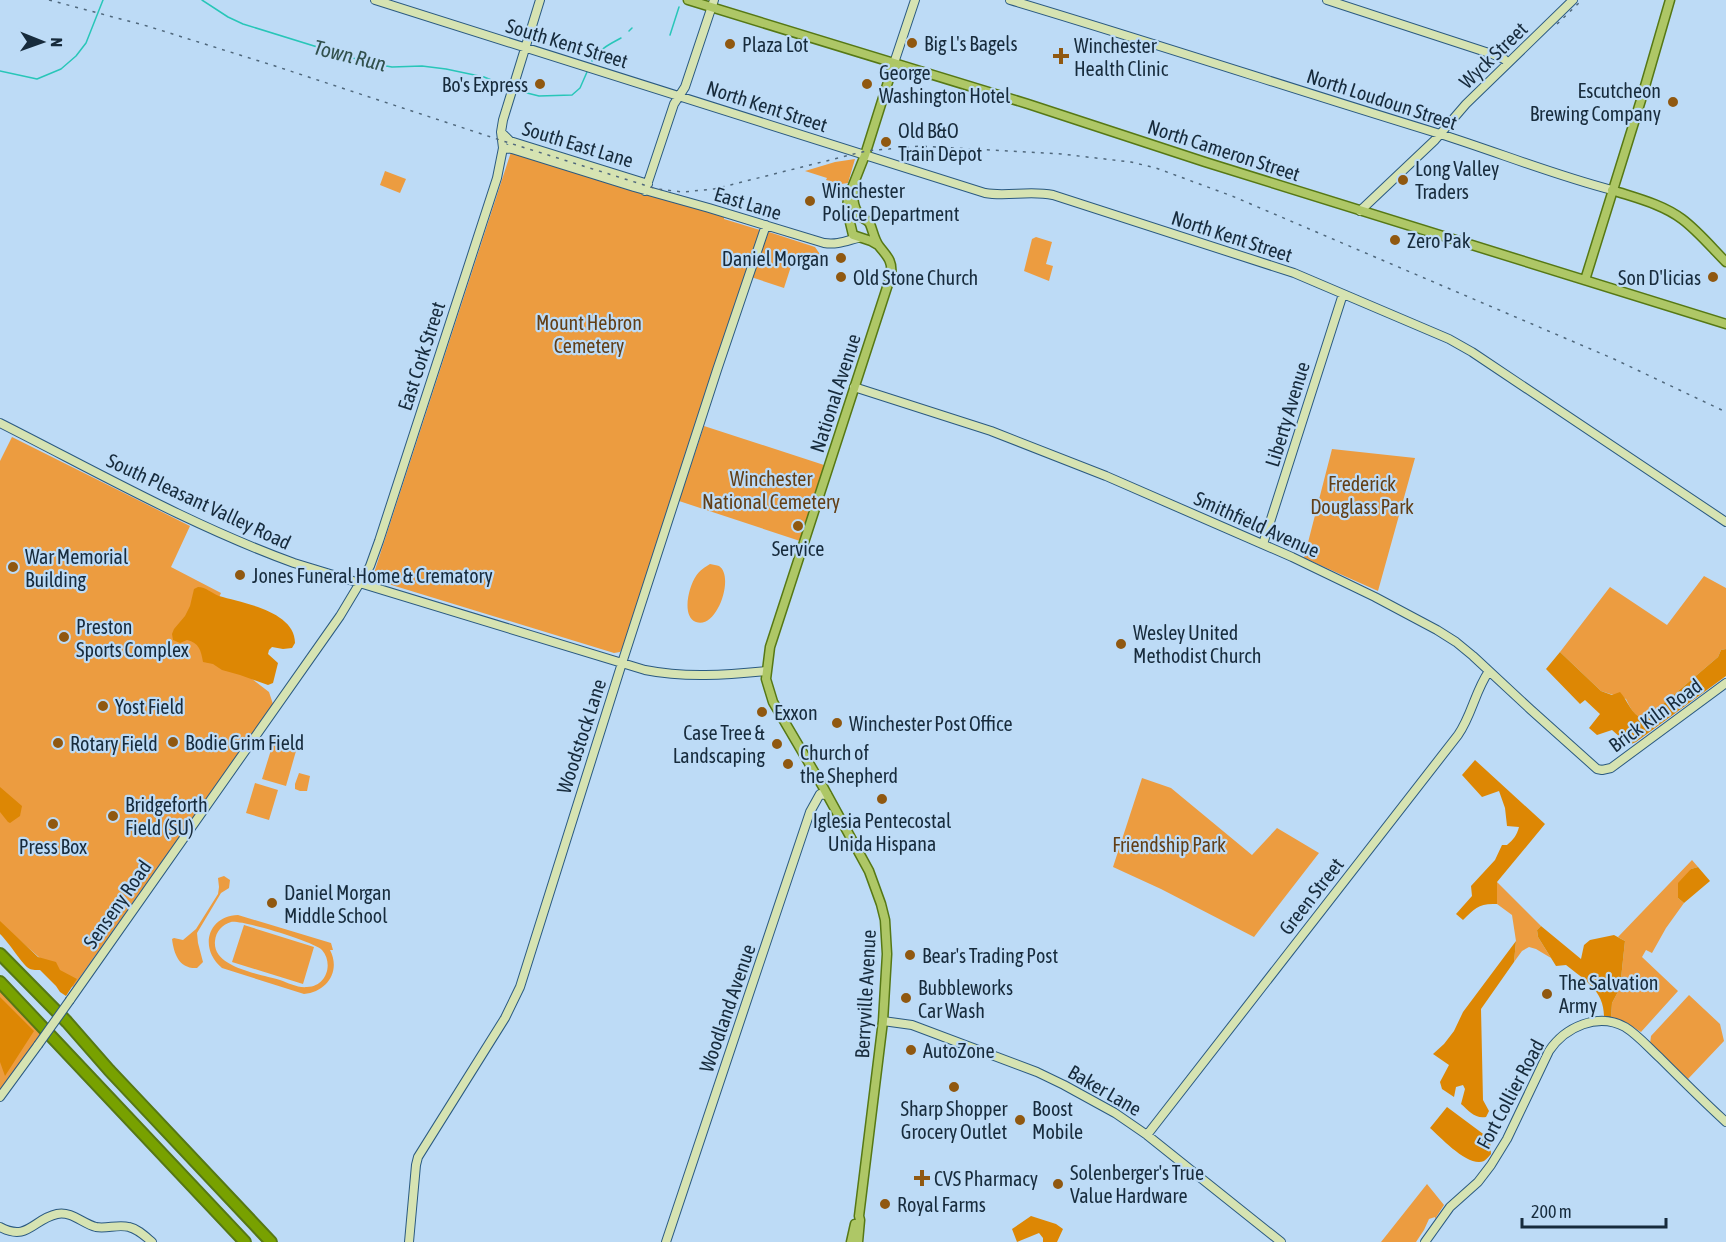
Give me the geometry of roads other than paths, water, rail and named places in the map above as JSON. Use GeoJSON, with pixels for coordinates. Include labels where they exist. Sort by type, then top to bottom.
{"type":"FeatureCollection","features":[{"type":"Feature","properties":{"kind":"highway"},"geometry":{"type":"LineString","coordinates":[[0,954],[67,1022],[271,1242]]}},
{"type":"Feature","properties":{"kind":"highway"},"geometry":{"type":"LineString","coordinates":[[0,982],[245,1242]]}},
{"type":"Feature","properties":{"kind":"main road","name":"North Cameron Street"},"geometry":{"type":"LineString","coordinates":[[687,0],[713,4],[1360,211],[1726,324]]}},
{"type":"Feature","properties":{"kind":"main road"},"geometry":{"type":"LineString","coordinates":[[1585,280],[1670,0]]}},
{"type":"Feature","properties":{"kind":"main road"},"geometry":{"type":"LineString","coordinates":[[879,246],[853,235],[846,205],[894,63]]}},
{"type":"Feature","properties":{"kind":"main road"},"geometry":{"type":"LineString","coordinates":[[853,188],[855,208],[869,224],[879,246]]}},
{"type":"Feature","properties":{"kind":"main road","name":"North Loudoun Street"},"geometry":{"type":"LineString","coordinates":[[1612,190],[1676,214],[1726,262]]}},
{"type":"Feature","properties":{"kind":"main road"},"geometry":{"type":"LineString","coordinates":[[851,228],[857,219],[863,219]]}},
{"type":"Feature","properties":{"kind":"main road"},"geometry":{"type":"LineString","coordinates":[[860,238],[868,235],[870,229]]}},
{"type":"Feature","properties":{"kind":"main road","name":"National Avenue"},"geometry":{"type":"LineString","coordinates":[[770,694],[766,671],[772,638],[891,275],[891,261],[879,246]]}},
{"type":"Feature","properties":{"kind":"main road","name":"Berryville Avenue"},"geometry":{"type":"LineString","coordinates":[[770,694],[868,871],[881,904],[887,943],[883,1021],[859,1216],[858,1242]]}},
{"type":"Feature","properties":{"kind":"main road","name":"Berryville Avenue"},"geometry":{"type":"LineString","coordinates":[[851,1242],[856,1219],[859,1216]]}},
{"type":"Feature","properties":{"kind":"street","name":"South Kent Street"},"geometry":{"type":"LineString","coordinates":[[375,0],[680,96]]}},
{"type":"Feature","properties":{"kind":"street","name":"East Cork Street"},"geometry":{"type":"LineString","coordinates":[[281,700],[350,600],[370,566],[497,178],[503,148],[501,132],[503,120],[540,0]]}},
{"type":"Feature","properties":{"kind":"street"},"geometry":{"type":"LineString","coordinates":[[894,63],[915,0]]}},
{"type":"Feature","properties":{"kind":"street","name":"North Loudoun Street"},"geometry":{"type":"LineString","coordinates":[[1010,0],[1612,190]]}},
{"type":"Feature","properties":{"kind":"street"},"geometry":{"type":"LineString","coordinates":[[1327,0],[1492,54],[1508,63]]}},
{"type":"Feature","properties":{"kind":"street","name":"Wyck Street"},"geometry":{"type":"LineString","coordinates":[[1360,211],[1440,135],[1466,104],[1574,0]]}},
{"type":"Feature","properties":{"kind":"street"},"geometry":{"type":"LineString","coordinates":[[647,187],[674,104],[685,87],[713,4]]}},
{"type":"Feature","properties":{"kind":"street","name":"North Kent Street"},"geometry":{"type":"LineString","coordinates":[[680,96],[985,193],[1031,192],[1053,195],[1294,273],[1466,348],[1726,522]]}},
{"type":"Feature","properties":{"kind":"street","name":"South East Lane"},"geometry":{"type":"LineString","coordinates":[[501,132],[510,141],[647,187]]}},
{"type":"Feature","properties":{"kind":"street","name":"South East Lane"},"geometry":{"type":"LineString","coordinates":[[503,148],[647,187]]}},
{"type":"Feature","properties":{"kind":"street","name":"East Lane"},"geometry":{"type":"LineString","coordinates":[[647,187],[825,243],[842,243],[860,238]]}},
{"type":"Feature","properties":{"kind":"street","name":"Woodstock Lane"},"geometry":{"type":"LineString","coordinates":[[409,1242],[416,1161],[514,1001],[766,225]]}},
{"type":"Feature","properties":{"kind":"street"},"geometry":{"type":"LineString","coordinates":[[842,243],[851,228]]}},
{"type":"Feature","properties":{"kind":"street","name":"Liberty Avenue"},"geometry":{"type":"LineString","coordinates":[[1263,544],[1343,294]]}},
{"type":"Feature","properties":{"kind":"street","name":"Smithfield Avenue"},"geometry":{"type":"LineString","coordinates":[[854,387],[1020,442],[1106,476],[1263,544],[1375,597],[1456,642],[1593,767],[1602,770]]}},
{"type":"Feature","properties":{"kind":"street","name":"South Pleasant Valley Road"},"geometry":{"type":"LineString","coordinates":[[0,423],[230,538],[294,563],[654,671],[687,675],[766,671]]}},
{"type":"Feature","properties":{"kind":"street","name":"Green Street"},"geometry":{"type":"LineString","coordinates":[[1147,1135],[1458,735],[1489,670]]}},
{"type":"Feature","properties":{"kind":"street","name":"Brick Kiln Road"},"geometry":{"type":"LineString","coordinates":[[1602,770],[1611,768],[1626,758],[1726,683]]}},
{"type":"Feature","properties":{"kind":"street","name":"Senseny Road"},"geometry":{"type":"LineString","coordinates":[[0,1097],[281,700]]}},
{"type":"Feature","properties":{"kind":"street","name":"Woodland Avenue"},"geometry":{"type":"LineString","coordinates":[[666,1242],[810,812],[820,794],[827,795]]}},
{"type":"Feature","properties":{"kind":"street","name":"Baker Lane"},"geometry":{"type":"LineString","coordinates":[[883,1021],[912,1025],[1047,1077],[1115,1113],[1147,1135],[1281,1242]]}},
{"type":"Feature","properties":{"kind":"street","name":"Fort Collier Road"},"geometry":{"type":"LineString","coordinates":[[1425,1242],[1450,1207],[1485,1174],[1507,1139],[1549,1051],[1558,1038],[1577,1026],[1601,1022],[1618,1024],[1626,1028],[1641,1039],[1726,1122]]}},
{"type":"Feature","properties":{"kind":"street"},"geometry":{"type":"LineString","coordinates":[[0,1227],[10,1234],[20,1235],[27,1233],[49,1217],[63,1213],[96,1227],[130,1227],[152,1242]]}},
{"type":"Feature","properties":{"kind":"waterway","name":"Town Run"},"geometry":{"type":"LineString","coordinates":[[0,71],[37,79],[61,69],[76,56],[86,43],[103,0]]}},
{"type":"Feature","properties":{"kind":"waterway","name":"Town Run"},"geometry":{"type":"LineString","coordinates":[[202,0],[243,24],[369,63],[392,67],[422,66],[446,69],[484,77],[506,86]]}},
{"type":"Feature","properties":{"kind":"waterway","name":"Town Run"},"geometry":{"type":"LineString","coordinates":[[670,35],[679,7]]}},
{"type":"Feature","properties":{"kind":"waterway","name":"Town Run"},"geometry":{"type":"LineString","coordinates":[[629,31],[632,28]]}},
{"type":"Feature","properties":{"kind":"waterway","name":"Town Run"},"geometry":{"type":"LineString","coordinates":[[592,61],[601,50],[621,38]]}},
{"type":"Feature","properties":{"kind":"waterway","name":"Town Run"},"geometry":{"type":"LineString","coordinates":[[519,91],[539,96],[572,95],[580,88],[587,72]]}},
{"type":"Feature","properties":{"kind":"railway"},"geometry":{"type":"LineString","coordinates":[[49,0],[147,26],[657,189],[683,192],[714,189],[866,151],[920,146],[1061,154],[1131,162],[1156,168],[1232,196],[1614,359],[1726,412]]}},
{"type":"Feature","properties":{"kind":"railway"},"geometry":{"type":"LineString","coordinates":[[1557,24],[1582,0]]}},
{"type":"Feature","properties":{"kind":"place","name":"Big L's Bagels"},"geometry":{"type":"Point","coordinates":[912,43]}},
{"type":"Feature","properties":{"kind":"place","name":"Plaza Lot"},"geometry":{"type":"Point","coordinates":[730,44]}},
{"type":"Feature","properties":{"kind":"place","name":"Winchester Health Clinic"},"geometry":{"type":"Point","coordinates":[1061,56]}},
{"type":"Feature","properties":{"kind":"place","name":"Bo's Express"},"geometry":{"type":"Point","coordinates":[540,84]}},
{"type":"Feature","properties":{"kind":"place","name":"George Washington Hotel"},"geometry":{"type":"Point","coordinates":[867,84]}},
{"type":"Feature","properties":{"kind":"place","name":"Escutcheon Brewing Company"},"geometry":{"type":"Point","coordinates":[1673,102]}},
{"type":"Feature","properties":{"kind":"place","name":"Old B&O Train Depot"},"geometry":{"type":"Point","coordinates":[886,142]}},
{"type":"Feature","properties":{"kind":"place","name":"Long Valley Traders"},"geometry":{"type":"Point","coordinates":[1403,180]}},
{"type":"Feature","properties":{"kind":"place","name":"Winchester Police Department"},"geometry":{"type":"Point","coordinates":[810,201]}},
{"type":"Feature","properties":{"kind":"place","name":"Zero Pak"},"geometry":{"type":"Point","coordinates":[1395,240]}},
{"type":"Feature","properties":{"kind":"place","name":"Daniel Morgan"},"geometry":{"type":"Point","coordinates":[841,258]}},
{"type":"Feature","properties":{"kind":"place","name":"Old Stone Church"},"geometry":{"type":"Point","coordinates":[841,277]}},
{"type":"Feature","properties":{"kind":"place","name":"Son D'licias"},"geometry":{"type":"Point","coordinates":[1713,277]}},
{"type":"Feature","properties":{"kind":"place","name":"Service"},"geometry":{"type":"Point","coordinates":[798,526]}},
{"type":"Feature","properties":{"kind":"place","name":"War Memorial Building"},"geometry":{"type":"Point","coordinates":[13,567]}},
{"type":"Feature","properties":{"kind":"place","name":"Jones Funeral Home & Crematory"},"geometry":{"type":"Point","coordinates":[240,575]}},
{"type":"Feature","properties":{"kind":"place","name":"Preston Sports Complex"},"geometry":{"type":"Point","coordinates":[64,637]}},
{"type":"Feature","properties":{"kind":"place","name":"Wesley United Methodist Church"},"geometry":{"type":"Point","coordinates":[1121,644]}},
{"type":"Feature","properties":{"kind":"place","name":"Yost Field"},"geometry":{"type":"Point","coordinates":[103,706]}},
{"type":"Feature","properties":{"kind":"place","name":"Exxon"},"geometry":{"type":"Point","coordinates":[762,712]}},
{"type":"Feature","properties":{"kind":"place","name":"Winchester Post Office"},"geometry":{"type":"Point","coordinates":[837,723]}},
{"type":"Feature","properties":{"kind":"place","name":"Bodie Grim Field"},"geometry":{"type":"Point","coordinates":[173,742]}},
{"type":"Feature","properties":{"kind":"place","name":"Rotary Field"},"geometry":{"type":"Point","coordinates":[58,743]}},
{"type":"Feature","properties":{"kind":"place","name":"Case Tree & Landscaping"},"geometry":{"type":"Point","coordinates":[777,744]}},
{"type":"Feature","properties":{"kind":"place","name":"Church of the Shepherd"},"geometry":{"type":"Point","coordinates":[788,764]}},
{"type":"Feature","properties":{"kind":"place","name":"Iglesia Pentecostal Unida Hispana"},"geometry":{"type":"Point","coordinates":[882,799]}},
{"type":"Feature","properties":{"kind":"place","name":"Bridgeforth Field (SU)"},"geometry":{"type":"Point","coordinates":[113,816]}},
{"type":"Feature","properties":{"kind":"place","name":"Press Box"},"geometry":{"type":"Point","coordinates":[53,824]}},
{"type":"Feature","properties":{"kind":"place","name":"Daniel Morgan Middle School"},"geometry":{"type":"Point","coordinates":[272,903]}},
{"type":"Feature","properties":{"kind":"place","name":"Bear's Trading Post"},"geometry":{"type":"Point","coordinates":[910,955]}},
{"type":"Feature","properties":{"kind":"place","name":"The Salvation Army"},"geometry":{"type":"Point","coordinates":[1547,994]}},
{"type":"Feature","properties":{"kind":"place","name":"Bubbleworks Car Wash"},"geometry":{"type":"Point","coordinates":[906,998]}},
{"type":"Feature","properties":{"kind":"place","name":"AutoZone"},"geometry":{"type":"Point","coordinates":[911,1050]}},
{"type":"Feature","properties":{"kind":"place","name":"Sharp Shopper Grocery Outlet"},"geometry":{"type":"Point","coordinates":[954,1087]}},
{"type":"Feature","properties":{"kind":"place","name":"Boost Mobile"},"geometry":{"type":"Point","coordinates":[1020,1120]}},
{"type":"Feature","properties":{"kind":"place","name":"CVS Pharmacy"},"geometry":{"type":"Point","coordinates":[922,1178]}},
{"type":"Feature","properties":{"kind":"place","name":"Solenberger's True Value Hardware"},"geometry":{"type":"Point","coordinates":[1058,1184]}},
{"type":"Feature","properties":{"kind":"place","name":"Royal Farms"},"geometry":{"type":"Point","coordinates":[885,1204]}},
{"type":"Feature","properties":{"kind":"park label","name":"Mount Hebron Cemetery"},"geometry":{"type":"Point","coordinates":[589,334]}},
{"type":"Feature","properties":{"kind":"park label","name":"Winchester National Cemetery"},"geometry":{"type":"Point","coordinates":[771,490]}},
{"type":"Feature","properties":{"kind":"park label","name":"Frederick Douglass Park"},"geometry":{"type":"Point","coordinates":[1362,494]}},
{"type":"Feature","properties":{"kind":"park label","name":"Friendship Park"},"geometry":{"type":"Point","coordinates":[1169,844]}}]}
